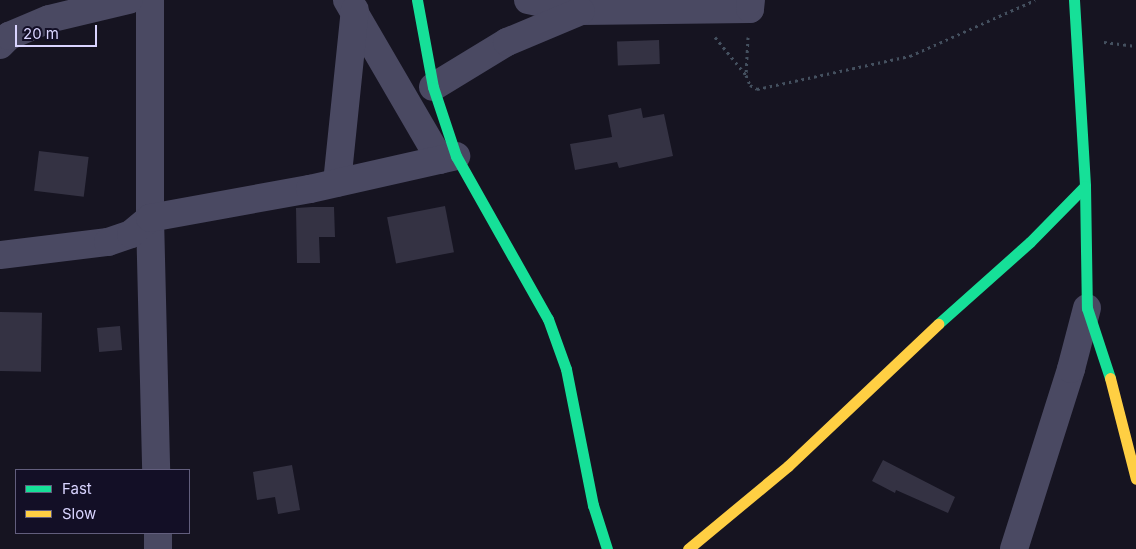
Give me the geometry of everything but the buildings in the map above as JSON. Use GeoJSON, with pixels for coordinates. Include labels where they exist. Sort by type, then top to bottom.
{"type":"FeatureCollection","features":[{"type":"Feature","properties":{"kind":"street"},"geometry":{"type":"LineString","coordinates":[[0,45],[9,36],[49,19],[129,0]]}},
{"type":"Feature","properties":{"kind":"street"},"geometry":{"type":"LineString","coordinates":[[150,0],[150,218],[156,469]]}},
{"type":"Feature","properties":{"kind":"street"},"geometry":{"type":"LineString","coordinates":[[416,0],[448,158]]}},
{"type":"Feature","properties":{"kind":"street"},"geometry":{"type":"LineString","coordinates":[[528,0],[581,10],[692,10],[750,4]]}},
{"type":"Feature","properties":{"kind":"street"},"geometry":{"type":"LineString","coordinates":[[1014,549],[1068,378],[1087,308],[1086,186],[1074,0]]}},
{"type":"Feature","properties":{"kind":"street"},"geometry":{"type":"LineString","coordinates":[[337,183],[351,5]]}},
{"type":"Feature","properties":{"kind":"street"},"geometry":{"type":"LineString","coordinates":[[351,5],[548,320],[566,369],[594,505],[607,549]]}},
{"type":"Feature","properties":{"kind":"street"},"geometry":{"type":"LineString","coordinates":[[433,87],[507,42],[581,10]]}},
{"type":"Feature","properties":{"kind":"street"},"geometry":{"type":"LineString","coordinates":[[0,255],[108,242],[131,234],[150,218],[337,183],[448,158]]}},
{"type":"Feature","properties":{"kind":"street"},"geometry":{"type":"LineString","coordinates":[[688,549],[788,466],[893,365],[1030,242],[1086,186]]}},
{"type":"Feature","properties":{"kind":"street"},"geometry":{"type":"LineString","coordinates":[[1087,308],[1097,334],[1115,395],[1136,479]]}},
{"type":"Feature","properties":{"kind":"street"},"geometry":{"type":"LineString","coordinates":[[158,534],[158,549]]}},
{"type":"Feature","properties":{"kind":"path"},"geometry":{"type":"LineString","coordinates":[[692,10],[746,75],[750,85],[757,89],[910,56],[1035,0]]}},
{"type":"Feature","properties":{"kind":"path"},"geometry":{"type":"LineString","coordinates":[[746,75],[750,4]]}},
{"type":"Feature","properties":{"kind":"traffic: fast"},"geometry":{"type":"LineString","coordinates":[[417,0],[433,87],[456,156],[548,319],[566,369],[593,505],[607,549]]}},
{"type":"Feature","properties":{"kind":"traffic: fast"},"geometry":{"type":"LineString","coordinates":[[1074,0],[1085,186],[1087,308],[1110,378]]}},
{"type":"Feature","properties":{"kind":"traffic: fast"},"geometry":{"type":"LineString","coordinates":[[938,324],[1030,242],[1085,186]]}},
{"type":"Feature","properties":{"kind":"traffic: slow"},"geometry":{"type":"LineString","coordinates":[[688,549],[788,466],[938,324]]}},
{"type":"Feature","properties":{"kind":"traffic: slow"},"geometry":{"type":"LineString","coordinates":[[1110,378],[1136,479]]}}]}
